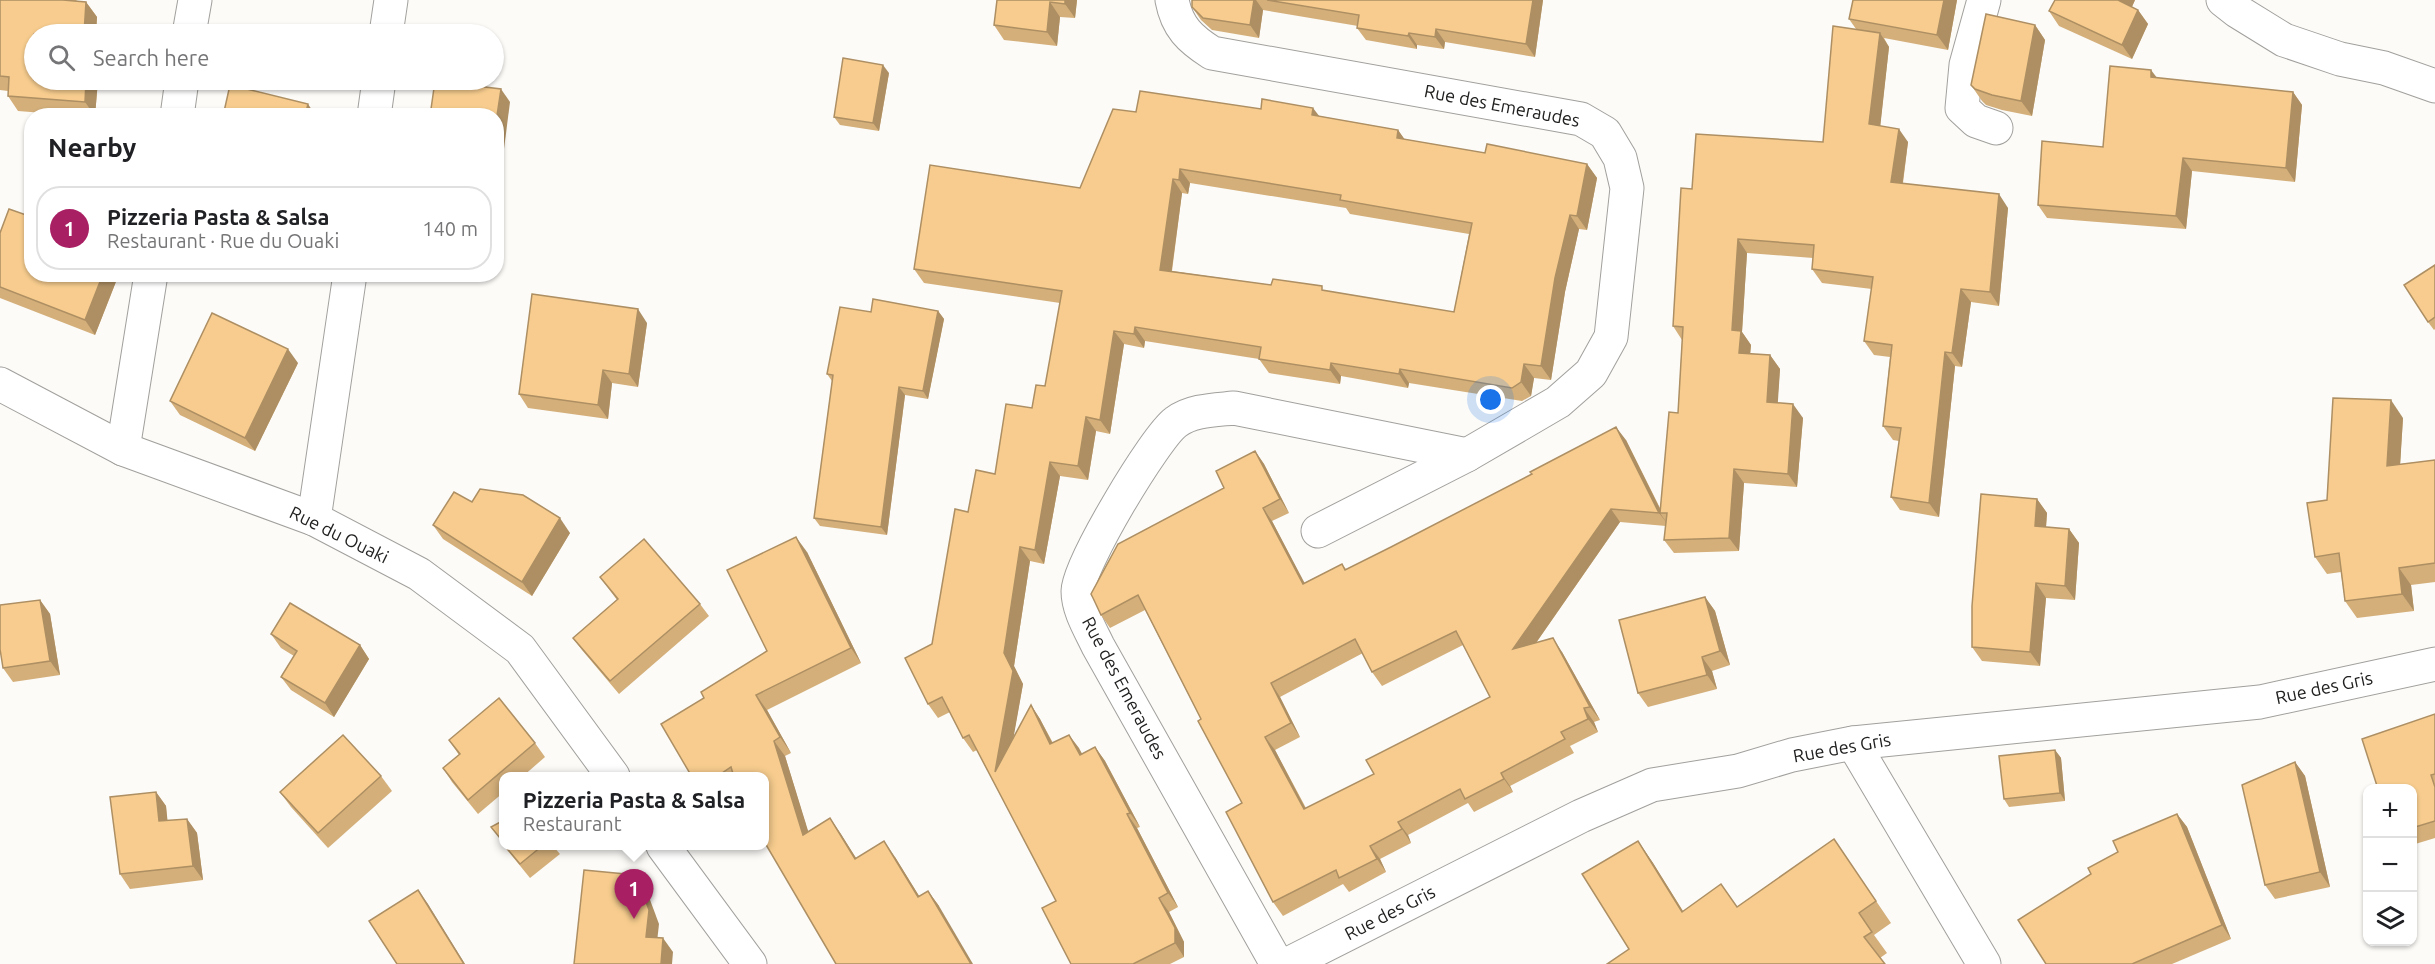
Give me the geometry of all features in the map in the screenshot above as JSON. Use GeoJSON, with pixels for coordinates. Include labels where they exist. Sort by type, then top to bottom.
{"type":"FeatureCollection","features":[{"type":"Feature","properties":{"kind":"street"},"geometry":{"type":"LineString","coordinates":[[191,24],[195,0]]}},
{"type":"Feature","properties":{"kind":"street"},"geometry":{"type":"LineString","coordinates":[[387,24],[391,0]]}},
{"type":"Feature","properties":{"kind":"street","name":"Rue des Emeraudes"},"geometry":{"type":"LineString","coordinates":[[1172,0],[1178,21],[1191,39],[1212,53],[1581,119],[1605,133],[1620,158],[1628,188],[1611,337],[1591,373],[1558,402],[1467,454],[1318,531]]}},
{"type":"Feature","properties":{"kind":"street"},"geometry":{"type":"LineString","coordinates":[[1984,0],[1966,65],[1962,108],[1976,121],[1996,128]]}},
{"type":"Feature","properties":{"kind":"street"},"geometry":{"type":"LineString","coordinates":[[2223,0],[2237,11],[2265,14],[2284,40],[2340,59],[2384,68],[2435,86]]}},
{"type":"Feature","properties":{"kind":"street"},"geometry":{"type":"LineString","coordinates":[[178,108],[181,90]]}},
{"type":"Feature","properties":{"kind":"street"},"geometry":{"type":"LineString","coordinates":[[375,108],[378,90]]}},
{"type":"Feature","properties":{"kind":"street"},"geometry":{"type":"LineString","coordinates":[[123,449],[150,282]]}},
{"type":"Feature","properties":{"kind":"street"},"geometry":{"type":"LineString","coordinates":[[314,519],[349,282]]}},
{"type":"Feature","properties":{"kind":"street","name":"Rue du Ouaki"},"geometry":{"type":"LineString","coordinates":[[0,384],[123,449],[314,519],[419,574],[520,649],[609,772]]}},
{"type":"Feature","properties":{"kind":"street","name":"Rue des Emeraudes"},"geometry":{"type":"LineString","coordinates":[[1277,964],[1098,646],[1081,609],[1078,589],[1084,567],[1158,438],[1177,421],[1205,411],[1234,408],[1467,454]]}},
{"type":"Feature","properties":{"kind":"street","name":"Rue des Gris"},"geometry":{"type":"LineString","coordinates":[[1288,964],[1581,816],[1652,785],[1738,771],[1792,755],[1853,743],[2260,702],[2435,664]]}},
{"type":"Feature","properties":{"kind":"street"},"geometry":{"type":"LineString","coordinates":[[1853,743],[1984,964]]}},
{"type":"Feature","properties":{"kind":"street"},"geometry":{"type":"LineString","coordinates":[[666,850],[750,964]]}},
{"type":"Feature","properties":{"kind":"building"},"geometry":{"type":"Polygon","coordinates":[[[0,0],[86,2],[85,24],[24,24],[24,90],[86,90],[85,102],[8,96],[9,77],[0,76],[0,0]]]}},
{"type":"Feature","properties":{"kind":"building"},"geometry":{"type":"Polygon","coordinates":[[[997,0],[1065,0],[1065,4],[1050,2],[1047,32],[994,25],[997,0]]]}},
{"type":"Feature","properties":{"kind":"building"},"geometry":{"type":"Polygon","coordinates":[[[1192,0],[1254,0],[1250,25],[1203,18],[1192,7],[1192,0]]]}},
{"type":"Feature","properties":{"kind":"building"},"geometry":{"type":"Polygon","coordinates":[[[1267,0],[1533,0],[1526,44],[1436,29],[1435,37],[1409,33],[1408,36],[1357,28],[1359,15],[1267,0]]]}},
{"type":"Feature","properties":{"kind":"building"},"geometry":{"type":"Polygon","coordinates":[[[1853,0],[1944,0],[1937,35],[1849,19],[1853,0]]]}},
{"type":"Feature","properties":{"kind":"building"},"geometry":{"type":"Polygon","coordinates":[[[2055,0],[2118,0],[2138,10],[2122,45],[2049,11],[2055,0]]]}},
{"type":"Feature","properties":{"kind":"building"},"geometry":{"type":"Polygon","coordinates":[[[1986,14],[2035,25],[2021,101],[1992,95],[1975,89],[1971,85],[1986,14]]]}},
{"type":"Feature","properties":{"kind":"building"},"geometry":{"type":"Polygon","coordinates":[[[1833,26],[1880,33],[1869,124],[1899,129],[1891,182],[1999,194],[1990,292],[1961,289],[1952,353],[1945,352],[1929,503],[1891,497],[1901,428],[1883,426],[1892,345],[1864,341],[1873,277],[1812,269],[1814,245],[1738,239],[1732,330],[1741,331],[1739,353],[1770,355],[1767,402],[1793,404],[1788,474],[1734,469],[1729,538],[1664,540],[1667,513],[1660,513],[1669,412],[1678,413],[1683,327],[1673,326],[1681,188],[1692,189],[1696,134],[1823,142],[1833,26]]]}},
{"type":"Feature","properties":{"kind":"building"},"geometry":{"type":"Polygon","coordinates":[[[843,58],[883,65],[873,123],[834,117],[843,58]]]}},
{"type":"Feature","properties":{"kind":"building"},"geometry":{"type":"Polygon","coordinates":[[[2110,66],[2151,70],[2151,77],[2293,92],[2286,168],[2183,158],[2176,216],[2038,205],[2042,141],[2103,147],[2110,66]]]}},
{"type":"Feature","properties":{"kind":"building"},"geometry":{"type":"Polygon","coordinates":[[[229,90],[251,90],[308,104],[307,108],[225,108],[229,90]]]}},
{"type":"Feature","properties":{"kind":"building"},"geometry":{"type":"Polygon","coordinates":[[[434,90],[501,90],[498,108],[431,108],[434,90]]]}},
{"type":"Feature","properties":{"kind":"building"},"geometry":{"type":"Polygon","coordinates":[[[1140,91],[1261,109],[1262,99],[1313,108],[1312,115],[1398,130],[1397,138],[1485,153],[1487,144],[1587,164],[1577,216],[1570,215],[1555,278],[1541,366],[1524,364],[1521,382],[1512,388],[1400,369],[1399,374],[1331,363],[1330,370],[1259,359],[1261,347],[1135,327],[1134,334],[1114,331],[1100,420],[1086,417],[1078,466],[1050,462],[1035,550],[1020,547],[1004,653],[1013,671],[995,772],[1031,705],[1050,744],[1069,735],[1080,755],[1095,747],[1168,893],[1159,898],[1175,928],[1175,943],[1133,964],[1071,964],[1042,908],[1056,901],[969,735],[963,738],[942,697],[928,704],[905,658],[932,644],[955,509],[968,512],[976,470],[995,474],[1006,404],[1032,408],[1036,385],[1045,386],[1062,291],[914,269],[930,165],[1080,188],[1113,109],[1136,112],[1140,91]],[[1180,169],[1179,180],[1173,179],[1160,270],[1271,285],[1273,279],[1322,286],[1322,290],[1454,312],[1472,223],[1340,200],[1341,195],[1180,169]]]}},
{"type":"Feature","properties":{"kind":"building"},"geometry":{"type":"Polygon","coordinates":[[[9,209],[24,214],[24,282],[100,282],[85,320],[0,287],[0,233],[9,209]]]}},
{"type":"Feature","properties":{"kind":"building"},"geometry":{"type":"Polygon","coordinates":[[[2435,265],[2435,317],[2428,322],[2404,285],[2435,265]]]}},
{"type":"Feature","properties":{"kind":"building"},"geometry":{"type":"Polygon","coordinates":[[[532,294],[638,309],[629,374],[603,370],[598,405],[519,394],[532,294]]]}},
{"type":"Feature","properties":{"kind":"building"},"geometry":{"type":"Polygon","coordinates":[[[873,299],[938,311],[923,391],[899,387],[881,527],[814,518],[833,375],[827,374],[840,307],[871,312],[873,299]]]}},
{"type":"Feature","properties":{"kind":"building"},"geometry":{"type":"Polygon","coordinates":[[[212,313],[288,349],[245,438],[170,401],[212,313]]]}},
{"type":"Feature","properties":{"kind":"building"},"geometry":{"type":"Polygon","coordinates":[[[2333,398],[2391,400],[2387,466],[2435,460],[2435,563],[2399,568],[2402,594],[2345,601],[2339,553],[2315,557],[2307,503],[2327,500],[2333,398]]]}},
{"type":"Feature","properties":{"kind":"building"},"geometry":{"type":"Polygon","coordinates":[[[1616,427],[1659,513],[1611,509],[1513,649],[1553,638],[1590,707],[1584,708],[1588,719],[1561,732],[1565,739],[1501,773],[1504,779],[1465,799],[1460,789],[1398,822],[1402,829],[1370,846],[1377,859],[1339,878],[1336,870],[1273,902],[1226,812],[1242,803],[1198,721],[1201,719],[1138,595],[1101,615],[1091,594],[1118,544],[1224,488],[1216,471],[1255,451],[1280,499],[1263,508],[1303,584],[1342,564],[1345,570],[1532,474],[1530,472],[1616,427]],[[1456,631],[1372,672],[1355,639],[1271,683],[1291,723],[1265,737],[1304,809],[1374,774],[1366,760],[1490,697],[1456,631]]]}},
{"type":"Feature","properties":{"kind":"building"},"geometry":{"type":"Polygon","coordinates":[[[480,489],[523,495],[560,518],[522,582],[433,525],[454,492],[472,502],[480,489]]]}},
{"type":"Feature","properties":{"kind":"building"},"geometry":{"type":"Polygon","coordinates":[[[1981,494],[2037,499],[2035,526],[2069,529],[2065,586],[2036,583],[2030,652],[1972,647],[1972,606],[1981,494]]]}},
{"type":"Feature","properties":{"kind":"building"},"geometry":{"type":"Polygon","coordinates":[[[796,537],[851,648],[756,695],[780,737],[774,741],[803,835],[830,818],[855,859],[884,841],[918,897],[928,891],[971,964],[836,964],[769,850],[769,772],[732,772],[731,767],[724,772],[689,772],[661,724],[704,698],[701,692],[767,651],[727,570],[796,537]]]}},
{"type":"Feature","properties":{"kind":"building"},"geometry":{"type":"Polygon","coordinates":[[[644,539],[700,604],[610,681],[573,638],[618,599],[600,577],[644,539]]]}},
{"type":"Feature","properties":{"kind":"building"},"geometry":{"type":"Polygon","coordinates":[[[1705,597],[1720,651],[1702,657],[1707,675],[1638,693],[1619,620],[1705,597]]]}},
{"type":"Feature","properties":{"kind":"building"},"geometry":{"type":"Polygon","coordinates":[[[40,600],[50,661],[3,668],[0,649],[0,605],[40,600]]]}},
{"type":"Feature","properties":{"kind":"building"},"geometry":{"type":"Polygon","coordinates":[[[290,603],[360,645],[325,703],[281,677],[297,651],[271,634],[290,603]]]}},
{"type":"Feature","properties":{"kind":"building"},"geometry":{"type":"Polygon","coordinates":[[[499,698],[535,743],[468,800],[443,768],[460,754],[449,740],[499,698]]]}},
{"type":"Feature","properties":{"kind":"building"},"geometry":{"type":"Polygon","coordinates":[[[2435,714],[2435,774],[2431,775],[2435,787],[2435,821],[2417,826],[2417,784],[2376,784],[2362,739],[2435,714]]]}},
{"type":"Feature","properties":{"kind":"building"},"geometry":{"type":"Polygon","coordinates":[[[343,735],[381,776],[318,833],[280,792],[343,735]]]}},
{"type":"Feature","properties":{"kind":"building"},"geometry":{"type":"Polygon","coordinates":[[[2055,750],[2060,793],[2004,799],[1999,756],[2055,750]]]}},
{"type":"Feature","properties":{"kind":"building"},"geometry":{"type":"Polygon","coordinates":[[[2295,762],[2320,872],[2265,885],[2242,785],[2295,762]]]}},
{"type":"Feature","properties":{"kind":"building"},"geometry":{"type":"Polygon","coordinates":[[[156,792],[159,821],[187,819],[193,866],[120,874],[110,797],[156,792]]]}},
{"type":"Feature","properties":{"kind":"building"},"geometry":{"type":"Polygon","coordinates":[[[2177,814],[2222,925],[2132,964],[2046,964],[2018,920],[2091,874],[2088,868],[2118,852],[2113,841],[2177,814]]]}},
{"type":"Feature","properties":{"kind":"building"},"geometry":{"type":"Polygon","coordinates":[[[499,823],[499,837],[491,827],[499,823]]]}},
{"type":"Feature","properties":{"kind":"building"},"geometry":{"type":"Polygon","coordinates":[[[1834,839],[1876,901],[1859,913],[1872,932],[1864,937],[1885,964],[1607,964],[1629,949],[1582,874],[1638,841],[1682,912],[1721,884],[1737,907],[1834,839]]]}},
{"type":"Feature","properties":{"kind":"building"},"geometry":{"type":"Polygon","coordinates":[[[508,850],[537,850],[520,864],[508,850]]]}},
{"type":"Feature","properties":{"kind":"building"},"geometry":{"type":"Polygon","coordinates":[[[584,870],[636,875],[649,910],[646,937],[663,938],[661,964],[574,964],[584,870]]]}},
{"type":"Feature","properties":{"kind":"building"},"geometry":{"type":"Polygon","coordinates":[[[418,890],[464,964],[397,964],[369,921],[418,890]]]}},
{"type":"Feature","properties":{"kind":"place","name":"Pizzeria Pasta & Salsa"},"geometry":{"type":"Point","coordinates":[634,919]}}]}
